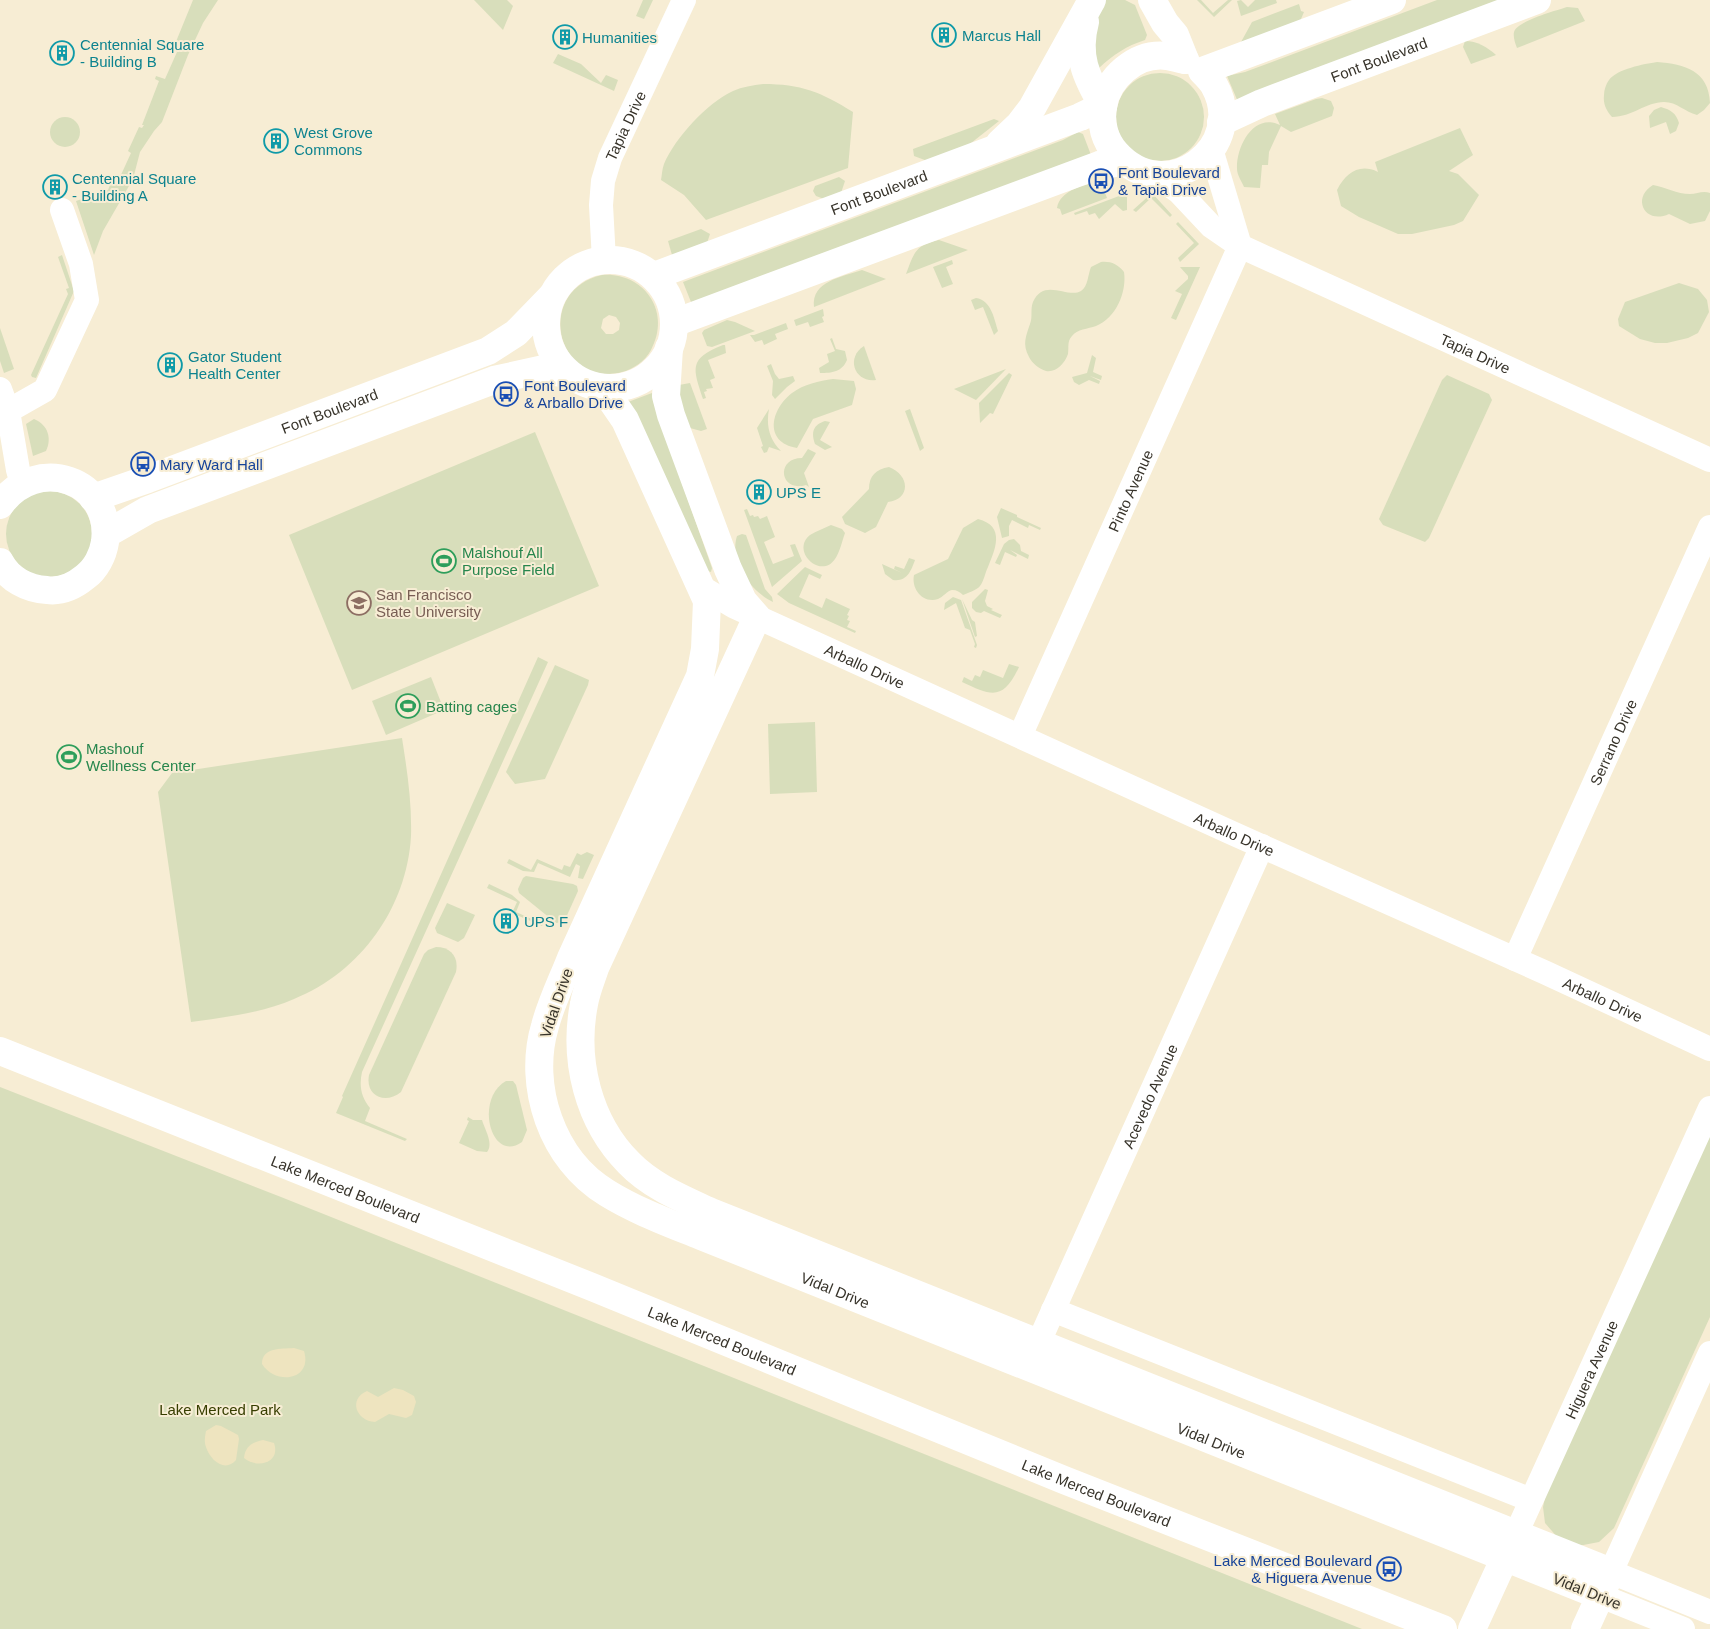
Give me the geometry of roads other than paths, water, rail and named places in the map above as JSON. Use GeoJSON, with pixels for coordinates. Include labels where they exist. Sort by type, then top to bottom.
{"type":"FeatureCollection","features":[{"type":"Feature","properties":{"kind":"street","name":"Tapia Drive"},"geometry":{"type":"LineString","coordinates":[[604,260],[601,205],[603,182],[610,158],[684,0]]}},
{"type":"Feature","properties":{"kind":"street"},"geometry":{"type":"LineString","coordinates":[[1092,0],[1083,32],[1082,58],[1087,79],[1103,106]]}},
{"type":"Feature","properties":{"kind":"street"},"geometry":{"type":"LineString","coordinates":[[991,150],[1019,125],[1032,108],[1092,0]]}},
{"type":"Feature","properties":{"kind":"street"},"geometry":{"type":"LineString","coordinates":[[1152,0],[1165,23],[1194,65],[1214,85],[1220,103],[1222,122],[1216,141],[1205,157],[1191,168],[1174,174],[1155,176],[1138,171],[1123,162],[1112,149],[1104,133],[1103,106],[1112,81],[1126,67],[1145,58],[1165,55],[1194,65],[1392,0]]}},
{"type":"Feature","properties":{"kind":"street","name":"Font Boulevard"},"geometry":{"type":"LineString","coordinates":[[1222,122],[1262,103],[1537,0]]}},
{"type":"Feature","properties":{"kind":"street","name":"Font Boulevard"},"geometry":{"type":"LineString","coordinates":[[654,276],[1080,117],[1103,106]]}},
{"type":"Feature","properties":{"kind":"street"},"geometry":{"type":"LineString","coordinates":[[1211,149],[1240,246]]}},
{"type":"Feature","properties":{"kind":"street"},"geometry":{"type":"LineString","coordinates":[[672,336],[1099,165],[1123,162]]}},
{"type":"Feature","properties":{"kind":"street","name":"Tapia Drive"},"geometry":{"type":"LineString","coordinates":[[1155,176],[1179,192],[1211,226],[1240,246],[1710,460]]}},
{"type":"Feature","properties":{"kind":"street"},"geometry":{"type":"LineString","coordinates":[[8,411],[45,390],[87,300],[81,264],[62,210]]}},
{"type":"Feature","properties":{"kind":"street","name":"Pinto Avenue"},"geometry":{"type":"LineString","coordinates":[[1020,736],[1240,246]]}},
{"type":"Feature","properties":{"kind":"street"},"geometry":{"type":"LineString","coordinates":[[604,260],[624,261],[640,266],[654,276],[663,287],[670,301],[672,336],[656,368],[640,381],[621,387],[603,388],[583,382],[572,376],[552,353],[548,341],[546,317],[551,298],[564,278],[582,266],[604,260]]}},
{"type":"Feature","properties":{"kind":"street","name":"Font Boulevard"},"geometry":{"type":"LineString","coordinates":[[93,498],[143,481],[488,351],[516,333],[551,298]]}},
{"type":"Feature","properties":{"kind":"street","name":"Arballo Drive"},"geometry":{"type":"LineString","coordinates":[[672,336],[666,396],[670,415],[728,569],[743,601],[757,617]]}},
{"type":"Feature","properties":{"kind":"street","name":"Font Boulevard"},"geometry":{"type":"LineString","coordinates":[[106,534],[148,510],[494,380],[544,368],[572,376]]}},
{"type":"Feature","properties":{"kind":"street"},"geometry":{"type":"LineString","coordinates":[[603,388],[625,420],[701,587]]}},
{"type":"Feature","properties":{"kind":"street"},"geometry":{"type":"LineString","coordinates":[[0,389],[8,411],[22,484]]}},
{"type":"Feature","properties":{"kind":"street"},"geometry":{"type":"LineString","coordinates":[[0,505],[5,498],[22,484],[40,478],[60,478],[79,485],[93,498],[102,515],[106,534],[102,555],[90,574],[79,582],[65,588],[51,591],[37,590],[23,585],[4,573]]}},
{"type":"Feature","properties":{"kind":"street","name":"Serrano Drive"},"geometry":{"type":"LineString","coordinates":[[1515,959],[1710,527]]}},
{"type":"Feature","properties":{"kind":"street","name":"Arballo Drive"},"geometry":{"type":"LineString","coordinates":[[701,587],[733,606],[757,617],[1710,1049]]}},
{"type":"Feature","properties":{"kind":"street","name":"Vidal Drive"},"geometry":{"type":"LineString","coordinates":[[701,587],[707,601],[707,628],[700,676],[555,996],[544,1027],[539,1059],[541,1091],[549,1121],[563,1150],[582,1175],[606,1192],[633,1207],[701,1236],[1606,1584],[1710,1612]]}},
{"type":"Feature","properties":{"kind":"street","name":"Vidal Drive"},"geometry":{"type":"LineString","coordinates":[[757,617],[595,968],[584,1003],[579,1044],[584,1080],[595,1113],[611,1142],[630,1164],[661,1186],[711,1212],[1038,1344],[1510,1546]]}},
{"type":"Feature","properties":{"kind":"street","name":"Acevedo Avenue"},"geometry":{"type":"LineString","coordinates":[[1038,1344],[1262,846]]}},
{"type":"Feature","properties":{"kind":"street"},"geometry":{"type":"LineString","coordinates":[[555,996],[584,1003]]}},
{"type":"Feature","properties":{"kind":"street","name":"Lake Merced Boulevard"},"geometry":{"type":"LineString","coordinates":[[0,1051],[592,1287],[1064,1480],[1443,1629]]}},
{"type":"Feature","properties":{"kind":"street","name":"Higuera Avenue"},"geometry":{"type":"LineString","coordinates":[[1472,1629],[1710,1108]]}},
{"type":"Feature","properties":{"kind":"street"},"geometry":{"type":"LineString","coordinates":[[606,1192],[630,1164]]}},
{"type":"Feature","properties":{"kind":"street"},"geometry":{"type":"LineString","coordinates":[[1053,1310],[1531,1500]]}},
{"type":"Feature","properties":{"kind":"street"},"geometry":{"type":"LineString","coordinates":[[1585,1629],[1710,1353]]}},
{"type":"Feature","properties":{"kind":"street","name":"Vidal Drive"},"geometry":{"type":"LineString","coordinates":[[1606,1584],[1683,1629]]}},
{"type":"Feature","properties":{"kind":"place","name":"Marcus Hall"},"geometry":{"type":"Point","coordinates":[944,35]}},
{"type":"Feature","properties":{"kind":"place","name":"Humanities"},"geometry":{"type":"Point","coordinates":[565,37]}},
{"type":"Feature","properties":{"kind":"place","name":"Centennial Square - Building B"},"geometry":{"type":"Point","coordinates":[62,53]}},
{"type":"Feature","properties":{"kind":"place","name":"West Grove Commons"},"geometry":{"type":"Point","coordinates":[276,141]}},
{"type":"Feature","properties":{"kind":"place","name":"Font Boulevard & Tapia Drive"},"geometry":{"type":"Point","coordinates":[1101,181]}},
{"type":"Feature","properties":{"kind":"place","name":"Centennial Square - Building A"},"geometry":{"type":"Point","coordinates":[55,187]}},
{"type":"Feature","properties":{"kind":"place","name":"Gator Student Health Center"},"geometry":{"type":"Point","coordinates":[170,365]}},
{"type":"Feature","properties":{"kind":"place","name":"Font Boulevard & Arballo Drive"},"geometry":{"type":"Point","coordinates":[506,394]}},
{"type":"Feature","properties":{"kind":"place","name":"Mary Ward Hall"},"geometry":{"type":"Point","coordinates":[143,464]}},
{"type":"Feature","properties":{"kind":"place","name":"UPS E"},"geometry":{"type":"Point","coordinates":[759,492]}},
{"type":"Feature","properties":{"kind":"place","name":"Malshouf All Purpose Field"},"geometry":{"type":"Point","coordinates":[444,561]}},
{"type":"Feature","properties":{"kind":"place","name":"San Francisco State University"},"geometry":{"type":"Point","coordinates":[359,603]}},
{"type":"Feature","properties":{"kind":"place","name":"Batting cages"},"geometry":{"type":"Point","coordinates":[408,706]}},
{"type":"Feature","properties":{"kind":"place","name":"Mashouf Wellness Center"},"geometry":{"type":"Point","coordinates":[69,757]}},
{"type":"Feature","properties":{"kind":"place","name":"UPS F"},"geometry":{"type":"Point","coordinates":[506,921]}},
{"type":"Feature","properties":{"kind":"place","name":"Lake Merced Boulevard & Higuera Avenue"},"geometry":{"type":"Point","coordinates":[1389,1569]}},
{"type":"Feature","properties":{"kind":"park label","name":"Lake Merced Park"},"geometry":{"type":"Point","coordinates":[220,1409]}}]}
